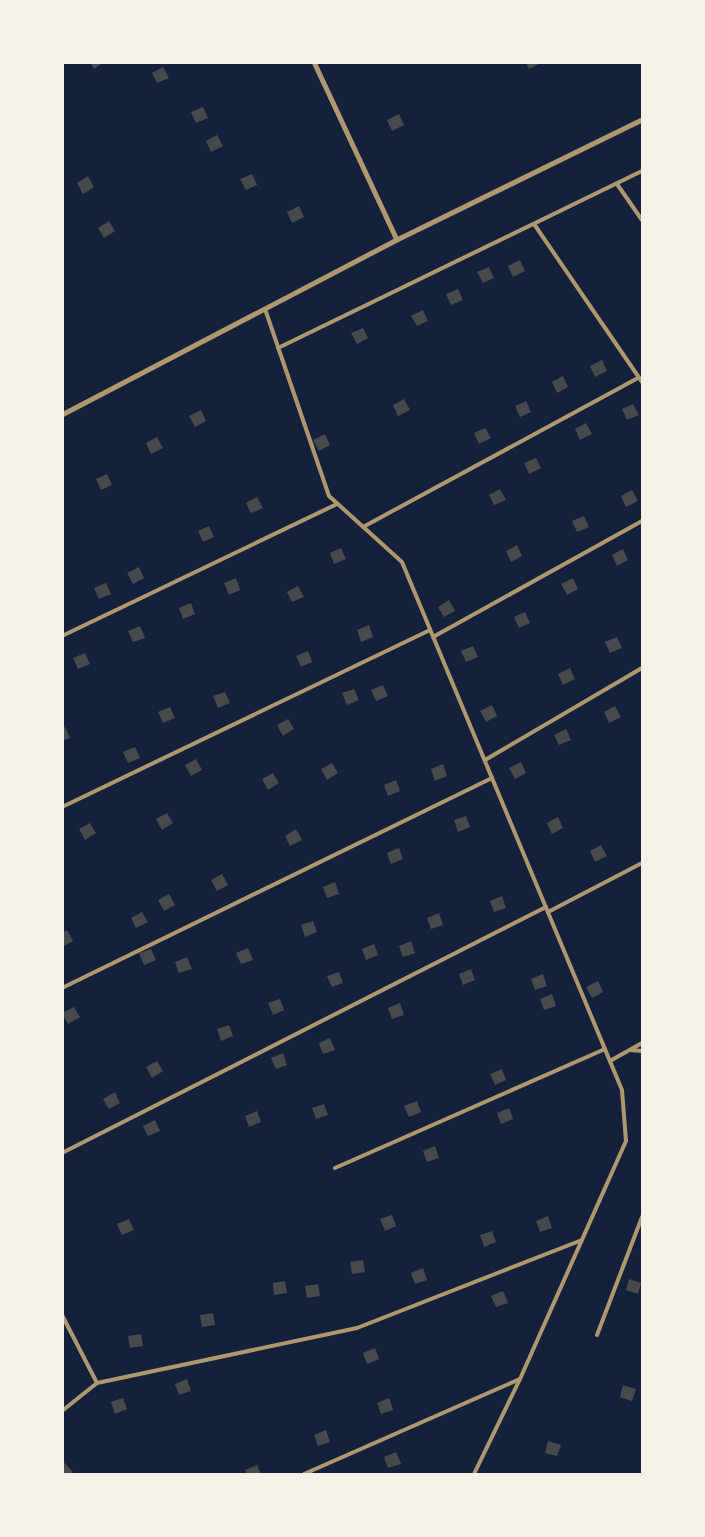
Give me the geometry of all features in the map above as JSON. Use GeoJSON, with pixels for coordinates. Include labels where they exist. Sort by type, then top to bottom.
{"type":"FeatureCollection","features":[{"type":"Feature","properties":{"kind":"street"},"geometry":{"type":"LineString","coordinates":[[314,62],[397,240]]}},
{"type":"Feature","properties":{"kind":"street"},"geometry":{"type":"LineString","coordinates":[[62,415],[397,240],[642,120]]}},
{"type":"Feature","properties":{"kind":"lane"},"geometry":{"type":"LineString","coordinates":[[278,348],[642,171]]}},
{"type":"Feature","properties":{"kind":"lane"},"geometry":{"type":"LineString","coordinates":[[617,184],[642,220]]}},
{"type":"Feature","properties":{"kind":"lane"},"geometry":{"type":"LineString","coordinates":[[534,224],[642,382]]}},
{"type":"Feature","properties":{"kind":"lane"},"geometry":{"type":"LineString","coordinates":[[265,309],[329,496],[402,562],[622,1090],[626,1141],[520,1379],[474,1474]]}},
{"type":"Feature","properties":{"kind":"lane"},"geometry":{"type":"LineString","coordinates":[[363,527],[638,378]]}},
{"type":"Feature","properties":{"kind":"lane"},"geometry":{"type":"LineString","coordinates":[[62,636],[337,504]]}},
{"type":"Feature","properties":{"kind":"lane"},"geometry":{"type":"LineString","coordinates":[[433,637],[642,521]]}},
{"type":"Feature","properties":{"kind":"lane"},"geometry":{"type":"LineString","coordinates":[[62,807],[430,630]]}},
{"type":"Feature","properties":{"kind":"lane"},"geometry":{"type":"LineString","coordinates":[[485,760],[642,668]]}},
{"type":"Feature","properties":{"kind":"lane"},"geometry":{"type":"LineString","coordinates":[[62,988],[492,778]]}},
{"type":"Feature","properties":{"kind":"lane"},"geometry":{"type":"LineString","coordinates":[[548,912],[642,863]]}},
{"type":"Feature","properties":{"kind":"lane"},"geometry":{"type":"LineString","coordinates":[[62,1153],[546,907]]}},
{"type":"Feature","properties":{"kind":"lane"},"geometry":{"type":"LineString","coordinates":[[610,1061],[642,1043]]}},
{"type":"Feature","properties":{"kind":"lane"},"geometry":{"type":"LineString","coordinates":[[335,1168],[605,1049]]}},
{"type":"Feature","properties":{"kind":"lane"},"geometry":{"type":"LineString","coordinates":[[630,1050],[642,1051]]}},
{"type":"Feature","properties":{"kind":"lane"},"geometry":{"type":"LineString","coordinates":[[598,1335],[642,1217]]}},
{"type":"Feature","properties":{"kind":"lane"},"geometry":{"type":"LineString","coordinates":[[62,1411],[97,1383],[357,1328],[582,1240]]}},
{"type":"Feature","properties":{"kind":"lane"},"geometry":{"type":"LineString","coordinates":[[62,1315],[97,1383]]}},
{"type":"Feature","properties":{"kind":"lane"},"geometry":{"type":"LineString","coordinates":[[304,1474],[520,1379]]}},
{"type":"Feature","properties":{"kind":"building"},"geometry":{"type":"Polygon","coordinates":[[[90,62],[104,62],[94,69],[90,62]]]}},
{"type":"Feature","properties":{"kind":"building"},"geometry":{"type":"Polygon","coordinates":[[[526,62],[543,62],[529,69],[526,62]]]}},
{"type":"Feature","properties":{"kind":"building"},"geometry":{"type":"Polygon","coordinates":[[[163,67],[169,78],[157,83],[152,73],[163,67]]]}},
{"type":"Feature","properties":{"kind":"building"},"geometry":{"type":"Polygon","coordinates":[[[203,107],[208,118],[196,123],[191,112],[203,107]]]}},
{"type":"Feature","properties":{"kind":"building"},"geometry":{"type":"Polygon","coordinates":[[[399,114],[404,125],[392,131],[387,120],[399,114]]]}},
{"type":"Feature","properties":{"kind":"building"},"geometry":{"type":"Polygon","coordinates":[[[217,135],[223,146],[211,152],[206,141],[217,135]]]}},
{"type":"Feature","properties":{"kind":"building"},"geometry":{"type":"Polygon","coordinates":[[[252,174],[257,185],[246,190],[240,179],[252,174]]]}},
{"type":"Feature","properties":{"kind":"building"},"geometry":{"type":"Polygon","coordinates":[[[88,176],[94,187],[83,194],[77,183],[88,176]]]}},
{"type":"Feature","properties":{"kind":"building"},"geometry":{"type":"Polygon","coordinates":[[[299,206],[304,217],[292,223],[287,212],[299,206]]]}},
{"type":"Feature","properties":{"kind":"building"},"geometry":{"type":"Polygon","coordinates":[[[109,221],[115,231],[104,238],[98,228],[109,221]]]}},
{"type":"Feature","properties":{"kind":"building"},"geometry":{"type":"Polygon","coordinates":[[[520,260],[525,271],[513,277],[508,266],[520,260]]]}},
{"type":"Feature","properties":{"kind":"building"},"geometry":{"type":"Polygon","coordinates":[[[489,267],[494,278],[483,283],[477,272],[489,267]]]}},
{"type":"Feature","properties":{"kind":"building"},"geometry":{"type":"Polygon","coordinates":[[[458,289],[463,300],[451,305],[446,294],[458,289]]]}},
{"type":"Feature","properties":{"kind":"building"},"geometry":{"type":"Polygon","coordinates":[[[423,310],[428,321],[417,326],[411,316],[423,310]]]}},
{"type":"Feature","properties":{"kind":"building"},"geometry":{"type":"Polygon","coordinates":[[[363,328],[368,338],[357,344],[351,333],[363,328]]]}},
{"type":"Feature","properties":{"kind":"building"},"geometry":{"type":"Polygon","coordinates":[[[602,360],[607,371],[595,377],[590,366],[602,360]]]}},
{"type":"Feature","properties":{"kind":"building"},"geometry":{"type":"Polygon","coordinates":[[[563,376],[568,387],[557,393],[552,382],[563,376]]]}},
{"type":"Feature","properties":{"kind":"building"},"geometry":{"type":"Polygon","coordinates":[[[404,399],[410,410],[398,416],[393,405],[404,399]]]}},
{"type":"Feature","properties":{"kind":"building"},"geometry":{"type":"Polygon","coordinates":[[[526,401],[531,412],[520,417],[515,406],[526,401]]]}},
{"type":"Feature","properties":{"kind":"building"},"geometry":{"type":"Polygon","coordinates":[[[633,404],[639,415],[627,420],[622,409],[633,404]]]}},
{"type":"Feature","properties":{"kind":"building"},"geometry":{"type":"Polygon","coordinates":[[[201,410],[206,421],[195,427],[189,416],[201,410]]]}},
{"type":"Feature","properties":{"kind":"building"},"geometry":{"type":"Polygon","coordinates":[[[586,423],[592,434],[580,440],[575,429],[586,423]]]}},
{"type":"Feature","properties":{"kind":"building"},"geometry":{"type":"Polygon","coordinates":[[[485,428],[491,438],[479,444],[474,433],[485,428]]]}},
{"type":"Feature","properties":{"kind":"building"},"geometry":{"type":"Polygon","coordinates":[[[325,434],[330,445],[319,451],[313,440],[325,434]]]}},
{"type":"Feature","properties":{"kind":"building"},"geometry":{"type":"Polygon","coordinates":[[[157,437],[163,448],[151,454],[146,443],[157,437]]]}},
{"type":"Feature","properties":{"kind":"building"},"geometry":{"type":"Polygon","coordinates":[[[536,458],[541,468],[529,474],[524,463],[536,458]]]}},
{"type":"Feature","properties":{"kind":"building"},"geometry":{"type":"Polygon","coordinates":[[[107,474],[112,485],[101,490],[96,479],[107,474]]]}},
{"type":"Feature","properties":{"kind":"building"},"geometry":{"type":"Polygon","coordinates":[[[500,489],[506,500],[494,505],[489,495],[500,489]]]}},
{"type":"Feature","properties":{"kind":"building"},"geometry":{"type":"Polygon","coordinates":[[[632,490],[638,501],[626,507],[621,496],[632,490]]]}},
{"type":"Feature","properties":{"kind":"building"},"geometry":{"type":"Polygon","coordinates":[[[257,497],[263,508],[251,513],[246,503],[257,497]]]}},
{"type":"Feature","properties":{"kind":"building"},"geometry":{"type":"Polygon","coordinates":[[[584,516],[589,527],[577,532],[572,521],[584,516]]]}},
{"type":"Feature","properties":{"kind":"building"},"geometry":{"type":"Polygon","coordinates":[[[209,526],[214,537],[203,542],[198,531],[209,526]]]}},
{"type":"Feature","properties":{"kind":"building"},"geometry":{"type":"Polygon","coordinates":[[[517,545],[522,556],[511,562],[506,551],[517,545]]]}},
{"type":"Feature","properties":{"kind":"building"},"geometry":{"type":"Polygon","coordinates":[[[341,548],[346,559],[334,564],[330,553],[341,548]]]}},
{"type":"Feature","properties":{"kind":"building"},"geometry":{"type":"Polygon","coordinates":[[[623,549],[628,560],[617,566],[612,555],[623,549]]]}},
{"type":"Feature","properties":{"kind":"building"},"geometry":{"type":"Polygon","coordinates":[[[139,567],[144,578],[133,584],[127,573],[139,567]]]}},
{"type":"Feature","properties":{"kind":"building"},"geometry":{"type":"Polygon","coordinates":[[[236,578],[240,590],[229,595],[224,583],[236,578]]]}},
{"type":"Feature","properties":{"kind":"building"},"geometry":{"type":"Polygon","coordinates":[[[573,578],[578,589],[567,595],[561,584],[573,578]]]}},
{"type":"Feature","properties":{"kind":"building"},"geometry":{"type":"Polygon","coordinates":[[[106,583],[111,594],[99,599],[94,588],[106,583]]]}},
{"type":"Feature","properties":{"kind":"building"},"geometry":{"type":"Polygon","coordinates":[[[298,586],[304,597],[292,602],[287,592],[298,586]]]}},
{"type":"Feature","properties":{"kind":"building"},"geometry":{"type":"Polygon","coordinates":[[[449,600],[455,611],[444,617],[438,607],[449,600]]]}},
{"type":"Feature","properties":{"kind":"building"},"geometry":{"type":"Polygon","coordinates":[[[191,603],[195,614],[183,619],[179,608],[191,603]]]}},
{"type":"Feature","properties":{"kind":"building"},"geometry":{"type":"Polygon","coordinates":[[[525,612],[530,623],[519,628],[514,617],[525,612]]]}},
{"type":"Feature","properties":{"kind":"building"},"geometry":{"type":"Polygon","coordinates":[[[369,625],[373,637],[361,642],[357,630],[369,625]]]}},
{"type":"Feature","properties":{"kind":"building"},"geometry":{"type":"Polygon","coordinates":[[[140,626],[145,638],[133,642],[128,631],[140,626]]]}},
{"type":"Feature","properties":{"kind":"building"},"geometry":{"type":"Polygon","coordinates":[[[617,637],[622,648],[610,653],[605,642],[617,637]]]}},
{"type":"Feature","properties":{"kind":"building"},"geometry":{"type":"Polygon","coordinates":[[[473,646],[478,657],[466,662],[461,651],[473,646]]]}},
{"type":"Feature","properties":{"kind":"building"},"geometry":{"type":"Polygon","coordinates":[[[308,651],[312,662],[301,667],[296,656],[308,651]]]}},
{"type":"Feature","properties":{"kind":"building"},"geometry":{"type":"Polygon","coordinates":[[[85,653],[90,664],[78,669],[73,658],[85,653]]]}},
{"type":"Feature","properties":{"kind":"building"},"geometry":{"type":"Polygon","coordinates":[[[570,668],[575,679],[563,685],[558,674],[570,668]]]}},
{"type":"Feature","properties":{"kind":"building"},"geometry":{"type":"Polygon","coordinates":[[[383,685],[388,696],[376,701],[371,690],[383,685]]]}},
{"type":"Feature","properties":{"kind":"building"},"geometry":{"type":"Polygon","coordinates":[[[354,689],[359,700],[347,705],[342,693],[354,689]]]}},
{"type":"Feature","properties":{"kind":"building"},"geometry":{"type":"Polygon","coordinates":[[[225,692],[230,703],[218,708],[213,696],[225,692]]]}},
{"type":"Feature","properties":{"kind":"building"},"geometry":{"type":"Polygon","coordinates":[[[492,705],[497,716],[486,722],[480,711],[492,705]]]}},
{"type":"Feature","properties":{"kind":"building"},"geometry":{"type":"Polygon","coordinates":[[[615,706],[621,717],[609,723],[604,712],[615,706]]]}},
{"type":"Feature","properties":{"kind":"building"},"geometry":{"type":"Polygon","coordinates":[[[170,707],[175,718],[163,723],[158,712],[170,707]]]}},
{"type":"Feature","properties":{"kind":"building"},"geometry":{"type":"Polygon","coordinates":[[[288,719],[294,729],[283,736],[277,725],[288,719]]]}},
{"type":"Feature","properties":{"kind":"building"},"geometry":{"type":"Polygon","coordinates":[[[65,727],[70,738],[62,741],[62,728],[65,727]]]}},
{"type":"Feature","properties":{"kind":"building"},"geometry":{"type":"Polygon","coordinates":[[[566,729],[571,740],[559,745],[554,735],[566,729]]]}},
{"type":"Feature","properties":{"kind":"building"},"geometry":{"type":"Polygon","coordinates":[[[135,747],[140,758],[128,763],[123,752],[135,747]]]}},
{"type":"Feature","properties":{"kind":"building"},"geometry":{"type":"Polygon","coordinates":[[[196,759],[202,770],[191,776],[185,765],[196,759]]]}},
{"type":"Feature","properties":{"kind":"building"},"geometry":{"type":"Polygon","coordinates":[[[521,762],[526,773],[515,779],[509,768],[521,762]]]}},
{"type":"Feature","properties":{"kind":"building"},"geometry":{"type":"Polygon","coordinates":[[[332,763],[338,773],[327,780],[321,769],[332,763]]]}},
{"type":"Feature","properties":{"kind":"building"},"geometry":{"type":"Polygon","coordinates":[[[443,764],[447,776],[435,781],[431,769],[443,764]]]}},
{"type":"Feature","properties":{"kind":"building"},"geometry":{"type":"Polygon","coordinates":[[[273,773],[279,783],[268,790],[262,779],[273,773]]]}},
{"type":"Feature","properties":{"kind":"building"},"geometry":{"type":"Polygon","coordinates":[[[396,780],[400,791],[388,796],[384,785],[396,780]]]}},
{"type":"Feature","properties":{"kind":"building"},"geometry":{"type":"Polygon","coordinates":[[[167,813],[173,823],[162,830],[156,819],[167,813]]]}},
{"type":"Feature","properties":{"kind":"building"},"geometry":{"type":"Polygon","coordinates":[[[466,816],[470,827],[458,832],[454,820],[466,816]]]}},
{"type":"Feature","properties":{"kind":"building"},"geometry":{"type":"Polygon","coordinates":[[[558,817],[563,828],[552,834],[547,823],[558,817]]]}},
{"type":"Feature","properties":{"kind":"building"},"geometry":{"type":"Polygon","coordinates":[[[90,823],[96,833],[85,840],[79,829],[90,823]]]}},
{"type":"Feature","properties":{"kind":"building"},"geometry":{"type":"Polygon","coordinates":[[[296,829],[302,840],[290,846],[285,836],[296,829]]]}},
{"type":"Feature","properties":{"kind":"building"},"geometry":{"type":"Polygon","coordinates":[[[601,845],[607,856],[595,862],[590,851],[601,845]]]}},
{"type":"Feature","properties":{"kind":"building"},"geometry":{"type":"Polygon","coordinates":[[[399,848],[403,859],[391,864],[387,853],[399,848]]]}},
{"type":"Feature","properties":{"kind":"building"},"geometry":{"type":"Polygon","coordinates":[[[222,874],[228,885],[217,891],[211,880],[222,874]]]}},
{"type":"Feature","properties":{"kind":"building"},"geometry":{"type":"Polygon","coordinates":[[[335,882],[339,894],[327,898],[323,887],[335,882]]]}},
{"type":"Feature","properties":{"kind":"building"},"geometry":{"type":"Polygon","coordinates":[[[169,894],[175,905],[164,911],[158,900],[169,894]]]}},
{"type":"Feature","properties":{"kind":"building"},"geometry":{"type":"Polygon","coordinates":[[[502,896],[506,908],[494,912],[490,901],[502,896]]]}},
{"type":"Feature","properties":{"kind":"building"},"geometry":{"type":"Polygon","coordinates":[[[142,912],[148,922],[136,928],[131,918],[142,912]]]}},
{"type":"Feature","properties":{"kind":"building"},"geometry":{"type":"Polygon","coordinates":[[[439,913],[443,925],[431,929],[427,918],[439,913]]]}},
{"type":"Feature","properties":{"kind":"building"},"geometry":{"type":"Polygon","coordinates":[[[313,921],[317,932],[305,937],[301,925],[313,921]]]}},
{"type":"Feature","properties":{"kind":"building"},"geometry":{"type":"Polygon","coordinates":[[[67,930],[73,941],[62,947],[62,933],[67,930]]]}},
{"type":"Feature","properties":{"kind":"building"},"geometry":{"type":"Polygon","coordinates":[[[411,941],[415,953],[403,957],[399,946],[411,941]]]}},
{"type":"Feature","properties":{"kind":"building"},"geometry":{"type":"Polygon","coordinates":[[[374,944],[378,955],[366,960],[362,949],[374,944]]]}},
{"type":"Feature","properties":{"kind":"building"},"geometry":{"type":"Polygon","coordinates":[[[248,948],[253,960],[241,964],[236,953],[248,948]]]}},
{"type":"Feature","properties":{"kind":"building"},"geometry":{"type":"Polygon","coordinates":[[[151,949],[156,960],[144,965],[139,953],[151,949]]]}},
{"type":"Feature","properties":{"kind":"building"},"geometry":{"type":"Polygon","coordinates":[[[187,957],[192,969],[179,973],[175,962],[187,957]]]}},
{"type":"Feature","properties":{"kind":"building"},"geometry":{"type":"Polygon","coordinates":[[[471,969],[475,980],[463,985],[459,974],[471,969]]]}},
{"type":"Feature","properties":{"kind":"building"},"geometry":{"type":"Polygon","coordinates":[[[339,972],[343,983],[332,987],[327,976],[339,972]]]}},
{"type":"Feature","properties":{"kind":"building"},"geometry":{"type":"Polygon","coordinates":[[[543,974],[547,986],[535,990],[531,979],[543,974]]]}},
{"type":"Feature","properties":{"kind":"building"},"geometry":{"type":"Polygon","coordinates":[[[598,981],[603,992],[592,998],[586,987],[598,981]]]}},
{"type":"Feature","properties":{"kind":"building"},"geometry":{"type":"Polygon","coordinates":[[[552,994],[556,1006],[544,1010],[540,999],[552,994]]]}},
{"type":"Feature","properties":{"kind":"building"},"geometry":{"type":"Polygon","coordinates":[[[280,999],[284,1010],[273,1015],[268,1003],[280,999]]]}},
{"type":"Feature","properties":{"kind":"building"},"geometry":{"type":"Polygon","coordinates":[[[400,1003],[404,1015],[392,1019],[388,1008],[400,1003]]]}},
{"type":"Feature","properties":{"kind":"building"},"geometry":{"type":"Polygon","coordinates":[[[74,1007],[80,1017],[68,1024],[62,1013],[74,1007]]]}},
{"type":"Feature","properties":{"kind":"building"},"geometry":{"type":"Polygon","coordinates":[[[229,1025],[233,1036],[221,1041],[217,1029],[229,1025]]]}},
{"type":"Feature","properties":{"kind":"building"},"geometry":{"type":"Polygon","coordinates":[[[330,1038],[335,1050],[323,1054],[319,1043],[330,1038]]]}},
{"type":"Feature","properties":{"kind":"building"},"geometry":{"type":"Polygon","coordinates":[[[283,1053],[287,1065],[276,1069],[271,1058],[283,1053]]]}},
{"type":"Feature","properties":{"kind":"building"},"geometry":{"type":"Polygon","coordinates":[[[157,1061],[163,1071],[152,1078],[146,1067],[157,1061]]]}},
{"type":"Feature","properties":{"kind":"building"},"geometry":{"type":"Polygon","coordinates":[[[502,1069],[506,1080],[495,1085],[490,1074],[502,1069]]]}},
{"type":"Feature","properties":{"kind":"building"},"geometry":{"type":"Polygon","coordinates":[[[115,1092],[120,1103],[109,1109],[103,1099],[115,1092]]]}},
{"type":"Feature","properties":{"kind":"building"},"geometry":{"type":"Polygon","coordinates":[[[417,1101],[421,1112],[409,1117],[404,1106],[417,1101]]]}},
{"type":"Feature","properties":{"kind":"building"},"geometry":{"type":"Polygon","coordinates":[[[324,1104],[328,1115],[316,1119],[312,1108],[324,1104]]]}},
{"type":"Feature","properties":{"kind":"building"},"geometry":{"type":"Polygon","coordinates":[[[509,1108],[513,1119],[501,1124],[497,1113],[509,1108]]]}},
{"type":"Feature","properties":{"kind":"building"},"geometry":{"type":"Polygon","coordinates":[[[257,1111],[261,1122],[249,1127],[245,1116],[257,1111]]]}},
{"type":"Feature","properties":{"kind":"building"},"geometry":{"type":"Polygon","coordinates":[[[155,1120],[160,1131],[148,1136],[143,1126],[155,1120]]]}},
{"type":"Feature","properties":{"kind":"building"},"geometry":{"type":"Polygon","coordinates":[[[435,1146],[439,1158],[427,1162],[423,1151],[435,1146]]]}},
{"type":"Feature","properties":{"kind":"building"},"geometry":{"type":"Polygon","coordinates":[[[392,1215],[396,1226],[385,1231],[380,1219],[392,1215]]]}},
{"type":"Feature","properties":{"kind":"building"},"geometry":{"type":"Polygon","coordinates":[[[548,1216],[552,1228],[540,1232],[536,1221],[548,1216]]]}},
{"type":"Feature","properties":{"kind":"building"},"geometry":{"type":"Polygon","coordinates":[[[129,1219],[134,1230],[122,1235],[117,1224],[129,1219]]]}},
{"type":"Feature","properties":{"kind":"building"},"geometry":{"type":"Polygon","coordinates":[[[492,1231],[496,1242],[484,1247],[480,1235],[492,1231]]]}},
{"type":"Feature","properties":{"kind":"building"},"geometry":{"type":"Polygon","coordinates":[[[363,1260],[365,1272],[352,1274],[350,1262],[363,1260]]]}},
{"type":"Feature","properties":{"kind":"building"},"geometry":{"type":"Polygon","coordinates":[[[423,1268],[427,1280],[415,1284],[411,1273],[423,1268]]]}},
{"type":"Feature","properties":{"kind":"building"},"geometry":{"type":"Polygon","coordinates":[[[629,1279],[641,1283],[638,1294],[626,1290],[629,1279]]]}},
{"type":"Feature","properties":{"kind":"building"},"geometry":{"type":"Polygon","coordinates":[[[285,1281],[287,1293],[274,1295],[273,1283],[285,1281]]]}},
{"type":"Feature","properties":{"kind":"building"},"geometry":{"type":"Polygon","coordinates":[[[318,1284],[320,1296],[307,1298],[305,1286],[318,1284]]]}},
{"type":"Feature","properties":{"kind":"building"},"geometry":{"type":"Polygon","coordinates":[[[503,1291],[508,1303],[496,1307],[491,1296],[503,1291]]]}},
{"type":"Feature","properties":{"kind":"building"},"geometry":{"type":"Polygon","coordinates":[[[213,1313],[215,1325],[202,1327],[200,1315],[213,1313]]]}},
{"type":"Feature","properties":{"kind":"building"},"geometry":{"type":"Polygon","coordinates":[[[141,1334],[143,1346],[130,1348],[128,1336],[141,1334]]]}},
{"type":"Feature","properties":{"kind":"building"},"geometry":{"type":"Polygon","coordinates":[[[375,1348],[379,1359],[367,1364],[363,1353],[375,1348]]]}},
{"type":"Feature","properties":{"kind":"building"},"geometry":{"type":"Polygon","coordinates":[[[187,1379],[191,1391],[179,1395],[175,1384],[187,1379]]]}},
{"type":"Feature","properties":{"kind":"building"},"geometry":{"type":"Polygon","coordinates":[[[623,1385],[636,1389],[632,1401],[620,1397],[623,1385]]]}},
{"type":"Feature","properties":{"kind":"building"},"geometry":{"type":"Polygon","coordinates":[[[123,1398],[127,1409],[115,1414],[111,1402],[123,1398]]]}},
{"type":"Feature","properties":{"kind":"building"},"geometry":{"type":"Polygon","coordinates":[[[389,1398],[393,1410],[381,1414],[377,1403],[389,1398]]]}},
{"type":"Feature","properties":{"kind":"building"},"geometry":{"type":"Polygon","coordinates":[[[326,1430],[330,1442],[318,1446],[314,1435],[326,1430]]]}},
{"type":"Feature","properties":{"kind":"building"},"geometry":{"type":"Polygon","coordinates":[[[548,1441],[561,1445],[557,1456],[545,1453],[548,1441]]]}},
{"type":"Feature","properties":{"kind":"building"},"geometry":{"type":"Polygon","coordinates":[[[396,1452],[401,1464],[388,1468],[384,1457],[396,1452]]]}},
{"type":"Feature","properties":{"kind":"building"},"geometry":{"type":"Polygon","coordinates":[[[65,1463],[73,1472],[70,1474],[62,1474],[62,1465],[65,1463]]]}},
{"type":"Feature","properties":{"kind":"building"},"geometry":{"type":"Polygon","coordinates":[[[257,1465],[261,1474],[247,1474],[245,1470],[257,1465]]]}}]}
